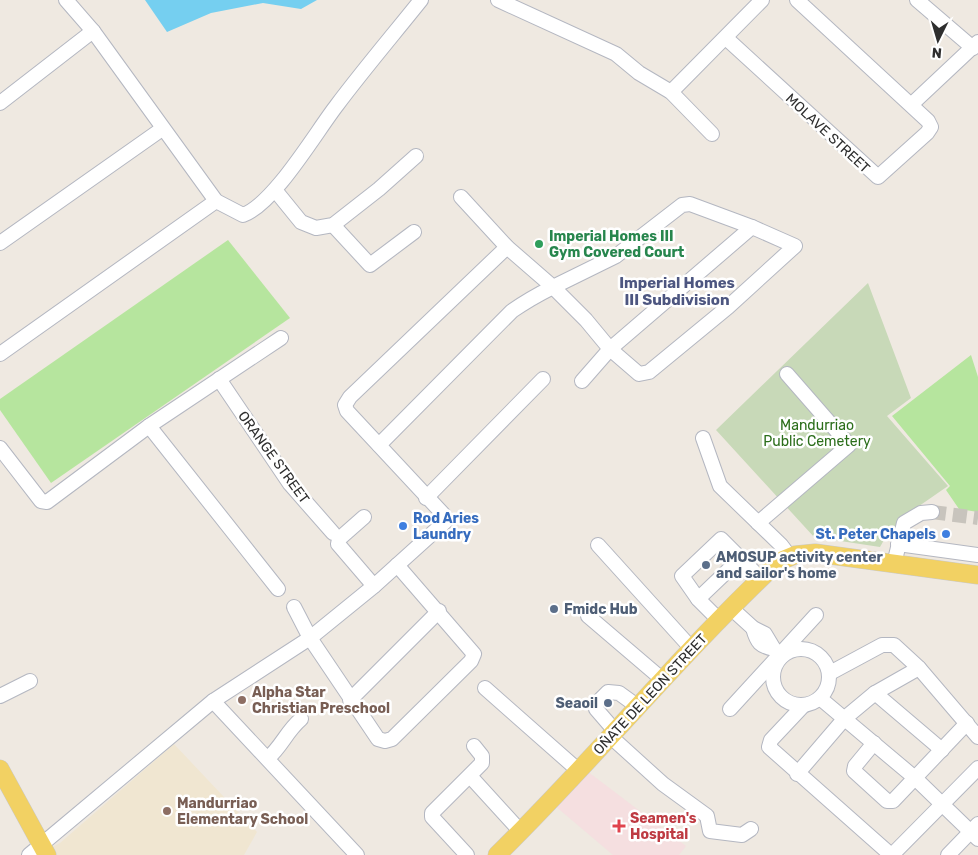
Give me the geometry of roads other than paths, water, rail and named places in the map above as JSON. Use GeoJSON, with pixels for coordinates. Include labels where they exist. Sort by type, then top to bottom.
{"type":"FeatureCollection","features":[{"type":"Feature","properties":{"kind":"main road","name":"OÑATE DE LEON STREET"},"geometry":{"type":"LineString","coordinates":[[497,855],[579,772],[637,706],[778,562],[790,557],[814,553],[978,575]]}},
{"type":"Feature","properties":{"kind":"main road"},"geometry":{"type":"LineString","coordinates":[[0,769],[39,852]]}},
{"type":"Feature","properties":{"kind":"street"},"geometry":{"type":"LineString","coordinates":[[66,0],[93,31],[162,129],[216,201],[244,215],[251,212],[275,190],[338,104],[421,0]]}},
{"type":"Feature","properties":{"kind":"street"},"geometry":{"type":"LineString","coordinates":[[498,0],[616,54],[639,73],[671,92],[712,134]]}},
{"type":"Feature","properties":{"kind":"street"},"geometry":{"type":"LineString","coordinates":[[671,92],[762,0]]}},
{"type":"Feature","properties":{"kind":"street"},"geometry":{"type":"LineString","coordinates":[[797,0],[912,104],[975,45],[917,0]]}},
{"type":"Feature","properties":{"kind":"street"},"geometry":{"type":"LineString","coordinates":[[0,103],[93,31]]}},
{"type":"Feature","properties":{"kind":"street","name":"MOLAVE STREET"},"geometry":{"type":"LineString","coordinates":[[726,38],[875,176],[884,174],[931,127],[928,121],[912,104]]}},
{"type":"Feature","properties":{"kind":"street"},"geometry":{"type":"LineString","coordinates":[[0,243],[162,129]]}},
{"type":"Feature","properties":{"kind":"street"},"geometry":{"type":"LineString","coordinates":[[275,190],[301,222],[316,228],[333,225],[379,189],[416,156]]}},
{"type":"Feature","properties":{"kind":"street"},"geometry":{"type":"LineString","coordinates":[[379,445],[497,324],[519,306],[553,287],[616,256],[686,203],[752,227],[795,246],[728,307],[649,372],[639,374],[610,349],[586,320],[553,287],[507,246],[461,197]]}},
{"type":"Feature","properties":{"kind":"street"},"geometry":{"type":"LineString","coordinates":[[0,354],[216,201]]}},
{"type":"Feature","properties":{"kind":"street"},"geometry":{"type":"LineString","coordinates":[[333,225],[370,265],[414,232]]}},
{"type":"Feature","properties":{"kind":"street"},"geometry":{"type":"LineString","coordinates":[[582,381],[610,349],[752,227]]}},
{"type":"Feature","properties":{"kind":"street"},"geometry":{"type":"LineString","coordinates":[[39,852],[213,702],[310,638],[374,586],[446,521],[444,515],[426,498],[347,411],[345,405],[350,397],[507,246]]}},
{"type":"Feature","properties":{"kind":"street"},"geometry":{"type":"LineString","coordinates":[[0,448],[44,503],[149,426],[281,338]]}},
{"type":"Feature","properties":{"kind":"street"},"geometry":{"type":"LineString","coordinates":[[758,523],[849,445],[787,374]]}},
{"type":"Feature","properties":{"kind":"street","name":"ORANGE STREET"},"geometry":{"type":"LineString","coordinates":[[219,379],[290,484],[333,533]]}},
{"type":"Feature","properties":{"kind":"street"},"geometry":{"type":"LineString","coordinates":[[426,498],[543,379]]}},
{"type":"Feature","properties":{"kind":"street"},"geometry":{"type":"LineString","coordinates":[[149,426],[278,589]]}},
{"type":"Feature","properties":{"kind":"street"},"geometry":{"type":"LineString","coordinates":[[702,438],[720,486],[790,557]]}},
{"type":"Feature","properties":{"kind":"street"},"geometry":{"type":"LineString","coordinates":[[894,564],[904,523],[920,513],[932,512]]}},
{"type":"Feature","properties":{"kind":"street"},"geometry":{"type":"LineString","coordinates":[[364,517],[339,539],[338,544],[374,586]]}},
{"type":"Feature","properties":{"kind":"street"},"geometry":{"type":"LineString","coordinates":[[761,578],[721,539],[682,576],[698,599],[753,628],[757,642],[762,646],[778,653],[808,649],[822,658],[830,673],[826,691],[821,698],[803,706],[769,744],[770,749],[797,774],[892,855],[941,803],[978,768]]}},
{"type":"Feature","properties":{"kind":"street"},"geometry":{"type":"LineString","coordinates":[[898,544],[978,555]]}},
{"type":"Feature","properties":{"kind":"street"},"geometry":{"type":"LineString","coordinates":[[598,545],[692,649]]}},
{"type":"Feature","properties":{"kind":"street"},"geometry":{"type":"LineString","coordinates":[[698,599],[741,558]]}},
{"type":"Feature","properties":{"kind":"street"},"geometry":{"type":"LineString","coordinates":[[294,606],[310,638],[378,739],[386,742],[392,740],[471,661],[474,654],[472,649],[397,565]]}},
{"type":"Feature","properties":{"kind":"street"},"geometry":{"type":"LineString","coordinates":[[350,700],[439,611]]}},
{"type":"Feature","properties":{"kind":"street"},"geometry":{"type":"LineString","coordinates":[[730,709],[778,653],[816,615]]}},
{"type":"Feature","properties":{"kind":"street"},"geometry":{"type":"LineString","coordinates":[[588,616],[663,680]]}},
{"type":"Feature","properties":{"kind":"street"},"geometry":{"type":"LineString","coordinates":[[830,673],[888,644],[900,650],[919,668],[978,737]]}},
{"type":"Feature","properties":{"kind":"street"},"geometry":{"type":"LineString","coordinates":[[778,653],[773,672],[773,683],[777,692],[784,700],[793,705],[803,706]]}},
{"type":"Feature","properties":{"kind":"street"},"geometry":{"type":"LineString","coordinates":[[797,774],[845,718],[875,693],[919,668]]}},
{"type":"Feature","properties":{"kind":"street"},"geometry":{"type":"LineString","coordinates":[[0,696],[30,681]]}},
{"type":"Feature","properties":{"kind":"street"},"geometry":{"type":"LineString","coordinates":[[485,688],[579,772]]}},
{"type":"Feature","properties":{"kind":"street"},"geometry":{"type":"LineString","coordinates":[[637,706],[619,694],[608,692],[596,704],[596,709],[612,733],[663,784],[707,816],[710,831],[742,835],[751,829]]}},
{"type":"Feature","properties":{"kind":"street"},"geometry":{"type":"LineString","coordinates":[[875,693],[942,750]]}},
{"type":"Feature","properties":{"kind":"street"},"geometry":{"type":"LineString","coordinates":[[821,698],[975,832],[948,855]]}},
{"type":"Feature","properties":{"kind":"street"},"geometry":{"type":"LineString","coordinates":[[213,702],[268,758],[357,855]]}},
{"type":"Feature","properties":{"kind":"street"},"geometry":{"type":"LineString","coordinates":[[268,758],[281,746],[287,731],[301,719]]}},
{"type":"Feature","properties":{"kind":"street"},"geometry":{"type":"LineString","coordinates":[[874,743],[854,768],[856,774],[888,801],[894,801],[967,723]]}},
{"type":"Feature","properties":{"kind":"street"},"geometry":{"type":"LineString","coordinates":[[467,855],[432,817],[432,813],[482,763],[483,759],[474,746]]}},
{"type":"Feature","properties":{"kind":"street"},"geometry":{"type":"LineString","coordinates":[[470,776],[521,832]]}},
{"type":"Feature","properties":{"kind":"water"},"geometry":{"type":"Polygon","coordinates":[[[145,0],[317,0],[301,9],[263,3],[211,13],[167,32],[145,0]]]}},
{"type":"Feature","properties":{"kind":"tunnel"},"geometry":{"type":"LineString","coordinates":[[932,512],[978,518]]}},
{"type":"Feature","properties":{"kind":"place","name":"Imperial Homes III Gym Covered Court"},"geometry":{"type":"Point","coordinates":[539,244]}},
{"type":"Feature","properties":{"kind":"place","name":"Rod Aries Laundry"},"geometry":{"type":"Point","coordinates":[403,526]}},
{"type":"Feature","properties":{"kind":"place","name":"St. Peter Chapels"},"geometry":{"type":"Point","coordinates":[946,534]}},
{"type":"Feature","properties":{"kind":"place","name":"AMOSUP activity center and sailor's home"},"geometry":{"type":"Point","coordinates":[706,565]}},
{"type":"Feature","properties":{"kind":"place","name":"Fmidc Hub"},"geometry":{"type":"Point","coordinates":[554,609]}},
{"type":"Feature","properties":{"kind":"place","name":"Alpha Star Christian Preschool"},"geometry":{"type":"Point","coordinates":[242,700]}},
{"type":"Feature","properties":{"kind":"place","name":"Seaoil"},"geometry":{"type":"Point","coordinates":[608,703]}},
{"type":"Feature","properties":{"kind":"place","name":"Mandurriao Elementary School"},"geometry":{"type":"Point","coordinates":[167,811]}},
{"type":"Feature","properties":{"kind":"place","name":"Seamen's Hospital"},"geometry":{"type":"Point","coordinates":[619,826]}},
{"type":"Feature","properties":{"kind":"district","name":"Imperial Homes III Subdivision"},"geometry":{"type":"Point","coordinates":[677,292]}},
{"type":"Feature","properties":{"kind":"park label","name":"Mandurriao Public Cemetery"},"geometry":{"type":"Point","coordinates":[817,434]}}]}
